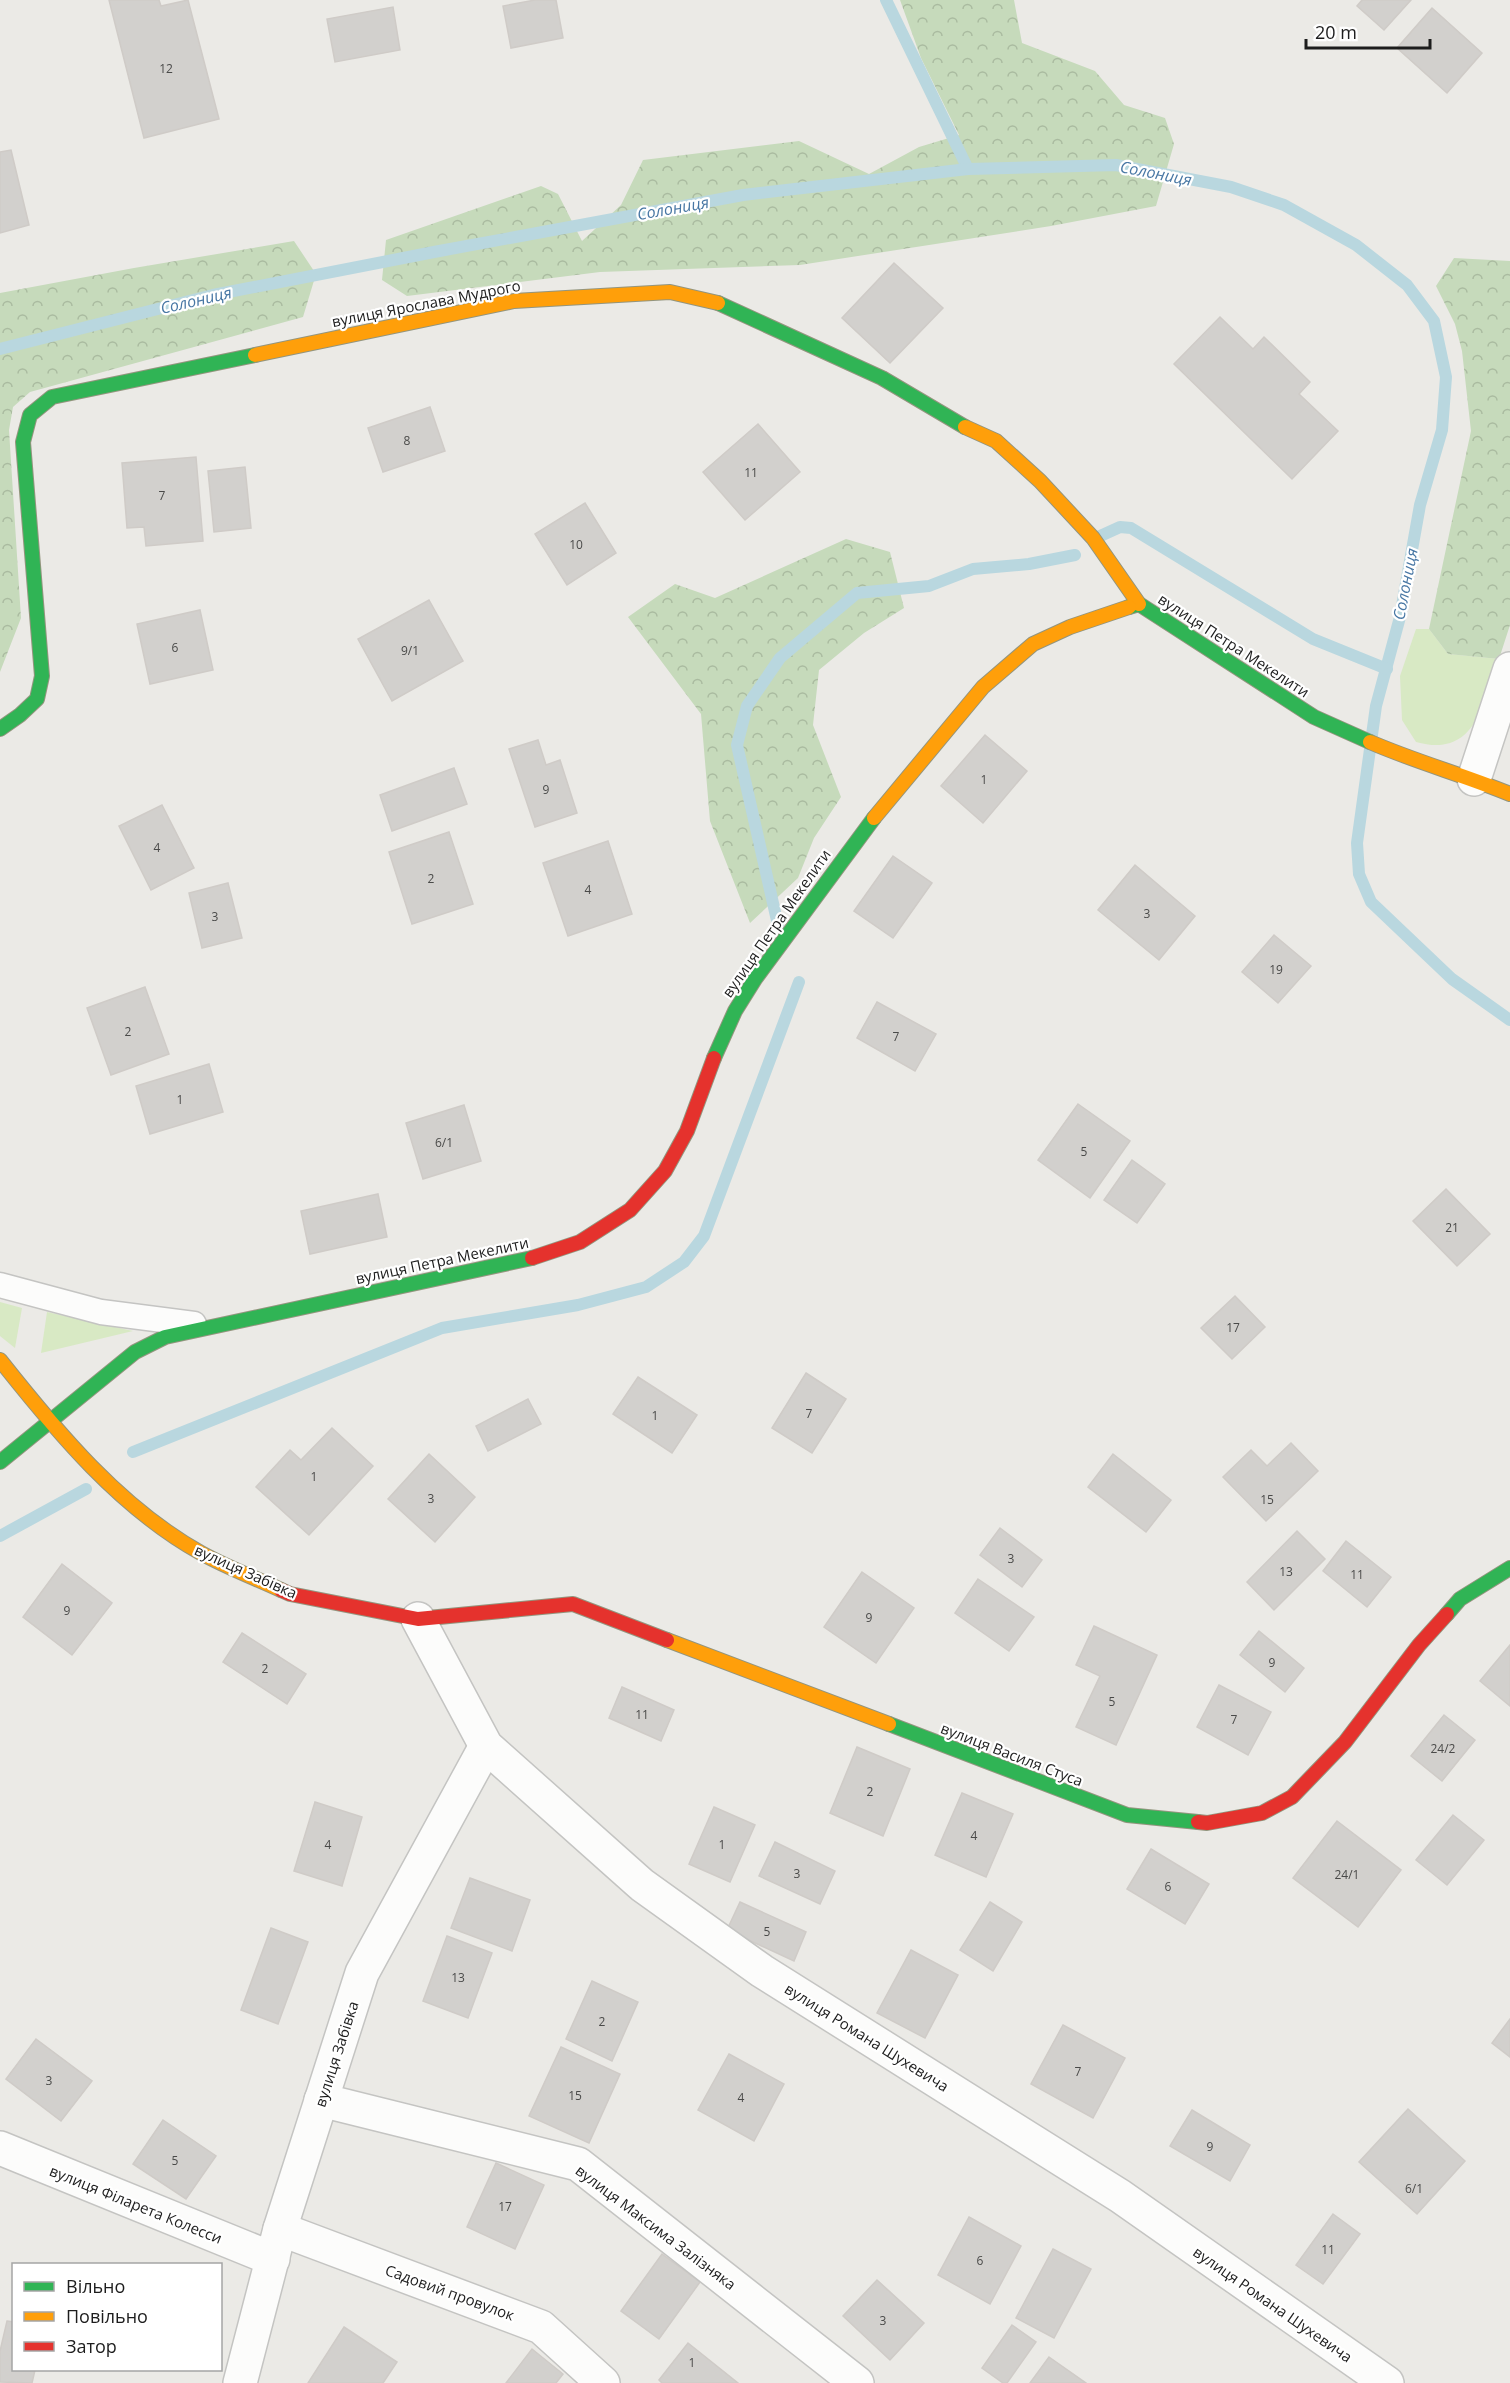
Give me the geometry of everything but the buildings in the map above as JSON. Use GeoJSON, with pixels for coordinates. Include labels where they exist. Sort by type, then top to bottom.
{"type":"FeatureCollection","features":[{"type":"Feature","properties":{"kind":"street","name":"вулиця Ярослава Мудрого"},"geometry":{"type":"LineString","coordinates":[[0,729],[37,699],[42,676],[23,442],[30,415],[52,397],[514,301],[670,292],[723,304],[882,378],[952,421],[996,441],[1040,482],[1093,538],[1139,604]]}},
{"type":"Feature","properties":{"kind":"street","name":"вулиця Петра Мекелити"},"geometry":{"type":"LineString","coordinates":[[0,1461],[135,1352],[165,1337],[543,1256],[580,1242],[630,1210],[665,1171],[687,1131],[717,1048],[735,1011],[845,855],[880,809],[983,687],[1033,644],[1070,627],[1139,604],[1314,717],[1398,754],[1474,779],[1510,794]]}},
{"type":"Feature","properties":{"kind":"street"},"geometry":{"type":"LineString","coordinates":[[1474,779],[1510,669]]}},
{"type":"Feature","properties":{"kind":"street"},"geometry":{"type":"LineString","coordinates":[[0,1360],[48,1421]]}},
{"type":"Feature","properties":{"kind":"street","name":"вулиця Забівка"},"geometry":{"type":"LineString","coordinates":[[48,1421],[94,1470],[154,1521],[201,1553],[290,1594],[418,1619]]}},
{"type":"Feature","properties":{"kind":"street","name":"вулиця Василя Стуса"},"geometry":{"type":"LineString","coordinates":[[418,1619],[573,1604],[1127,1815],[1207,1823],[1262,1814],[1292,1797],[1345,1742],[1419,1645],[1461,1599],[1510,1568]]}},
{"type":"Feature","properties":{"kind":"street","name":"вулиця Романа Шухевича"},"geometry":{"type":"LineString","coordinates":[[418,1619],[486,1746],[642,1885],[762,1971],[1120,2196],[1387,2383]]}},
{"type":"Feature","properties":{"kind":"street","name":"вулиця Забівка"},"geometry":{"type":"LineString","coordinates":[[240,2383],[276,2244],[362,1973],[486,1746]]}},
{"type":"Feature","properties":{"kind":"street","name":"вулиця Максима Залізняка"},"geometry":{"type":"LineString","coordinates":[[321,2100],[578,2164],[857,2383]]}},
{"type":"Feature","properties":{"kind":"street","name":"вулиця Філарета Колесси"},"geometry":{"type":"LineString","coordinates":[[0,2148],[276,2244]]}},
{"type":"Feature","properties":{"kind":"street","name":"Садовий провулок"},"geometry":{"type":"LineString","coordinates":[[276,2244],[541,2326],[603,2383]]}},
{"type":"Feature","properties":{"kind":"lane"},"geometry":{"type":"LineString","coordinates":[[0,1285],[101,1312],[209,1326]]}},
{"type":"Feature","properties":{"kind":"green space"},"geometry":{"type":"Polygon","coordinates":[[[900,0],[1014,0],[1022,43],[1095,71],[1124,105],[1165,118],[1174,144],[1156,206],[1051,226],[800,265],[600,272],[407,296],[382,280],[386,240],[541,186],[558,194],[582,241],[621,205],[643,160],[799,141],[869,174],[919,147],[959,135],[921,58],[900,0]]]}},
{"type":"Feature","properties":{"kind":"green space"},"geometry":{"type":"Polygon","coordinates":[[[294,241],[316,274],[303,317],[30,392],[13,407],[9,430],[21,618],[0,672],[0,293],[294,241]]]}},
{"type":"Feature","properties":{"kind":"green space"},"geometry":{"type":"Polygon","coordinates":[[[1454,258],[1510,261],[1510,625],[1499,659],[1448,654],[1429,629],[1471,431],[1462,351],[1455,324],[1436,286],[1454,258]]]}},
{"type":"Feature","properties":{"kind":"green space"},"geometry":{"type":"Polygon","coordinates":[[[846,539],[890,552],[904,608],[864,633],[819,670],[813,725],[841,797],[814,838],[798,878],[750,923],[710,821],[701,714],[628,617],[675,584],[715,598],[846,539]]]}},
{"type":"Feature","properties":{"kind":"green space"},"geometry":{"type":"Polygon","coordinates":[[[1416,629],[1429,629],[1448,654],[1499,659],[1482,709],[1465,735],[1452,742],[1436,745],[1416,742],[1402,720],[1400,676],[1416,629]]]}},
{"type":"Feature","properties":{"kind":"green space"},"geometry":{"type":"Polygon","coordinates":[[[0,1302],[22,1308],[15,1348],[0,1336],[0,1302]]]}},
{"type":"Feature","properties":{"kind":"green space"},"geometry":{"type":"Polygon","coordinates":[[[47,1312],[133,1331],[41,1353],[47,1312]]]}},
{"type":"Feature","properties":{"kind":"waterway"},"geometry":{"type":"LineString","coordinates":[[886,0],[968,169]]}},
{"type":"Feature","properties":{"kind":"waterway","name":"Солониця"},"geometry":{"type":"LineString","coordinates":[[0,349],[213,295],[434,252],[743,195],[968,169],[1116,165],[1231,187],[1284,205],[1356,245],[1407,285],[1434,321],[1446,377],[1442,430],[1420,505],[1400,617],[1376,706],[1357,843],[1359,874],[1371,902],[1452,979],[1510,1020]]}},
{"type":"Feature","properties":{"kind":"waterway"},"geometry":{"type":"LineString","coordinates":[[1098,537],[1120,527],[1131,528],[1313,639],[1387,669]]}},
{"type":"Feature","properties":{"kind":"waterway"},"geometry":{"type":"LineString","coordinates":[[778,925],[737,745],[747,706],[780,658],[857,593],[929,586],[973,569],[1029,564],[1075,555]]}},
{"type":"Feature","properties":{"kind":"waterway"},"geometry":{"type":"LineString","coordinates":[[133,1452],[442,1328],[578,1305],[646,1287],[684,1262],[704,1236],[799,982]]}},
{"type":"Feature","properties":{"kind":"waterway"},"geometry":{"type":"LineString","coordinates":[[0,1536],[86,1489]]}},
{"type":"Feature","properties":{"kind":"traffic: fast"},"geometry":{"type":"LineString","coordinates":[[718,303],[882,378],[965,427]]}},
{"type":"Feature","properties":{"kind":"traffic: fast"},"geometry":{"type":"LineString","coordinates":[[0,729],[37,699],[42,676],[23,442],[30,415],[52,397],[255,355]]}},
{"type":"Feature","properties":{"kind":"traffic: fast"},"geometry":{"type":"LineString","coordinates":[[1129,607],[1139,604],[1314,717],[1370,742]]}},
{"type":"Feature","properties":{"kind":"traffic: fast"},"geometry":{"type":"LineString","coordinates":[[714,1058],[735,1011],[755,979],[874,818]]}},
{"type":"Feature","properties":{"kind":"traffic: fast"},"geometry":{"type":"LineString","coordinates":[[0,1462],[135,1352],[165,1337],[532,1258]]}},
{"type":"Feature","properties":{"kind":"traffic: fast"},"geometry":{"type":"LineString","coordinates":[[1447,1614],[1460,1599],[1510,1568]]}},
{"type":"Feature","properties":{"kind":"traffic: fast"},"geometry":{"type":"LineString","coordinates":[[889,1724],[1127,1815],[1198,1822]]}},
{"type":"Feature","properties":{"kind":"traffic: slow"},"geometry":{"type":"LineString","coordinates":[[255,355],[514,301],[670,292],[718,303]]}},
{"type":"Feature","properties":{"kind":"traffic: slow"},"geometry":{"type":"LineString","coordinates":[[965,427],[996,441],[1040,481],[1093,538],[1139,604]]}},
{"type":"Feature","properties":{"kind":"traffic: slow"},"geometry":{"type":"LineString","coordinates":[[874,818],[983,687],[1033,644],[1070,627],[1129,607]]}},
{"type":"Feature","properties":{"kind":"traffic: slow"},"geometry":{"type":"LineString","coordinates":[[1370,742],[1510,794]]}},
{"type":"Feature","properties":{"kind":"traffic: slow"},"geometry":{"type":"LineString","coordinates":[[0,1360],[67,1441],[143,1514],[171,1535],[201,1553],[281,1590]]}},
{"type":"Feature","properties":{"kind":"traffic: slow"},"geometry":{"type":"LineString","coordinates":[[667,1640],[889,1724]]}},
{"type":"Feature","properties":{"kind":"traffic: jam"},"geometry":{"type":"LineString","coordinates":[[532,1258],[580,1242],[630,1210],[665,1171],[687,1131],[714,1058]]}},
{"type":"Feature","properties":{"kind":"traffic: jam"},"geometry":{"type":"LineString","coordinates":[[281,1590],[290,1594],[418,1619],[573,1604],[667,1640]]}},
{"type":"Feature","properties":{"kind":"traffic: jam"},"geometry":{"type":"LineString","coordinates":[[1198,1822],[1207,1823],[1262,1813],[1292,1797],[1345,1742],[1419,1645],[1447,1614]]}}]}
